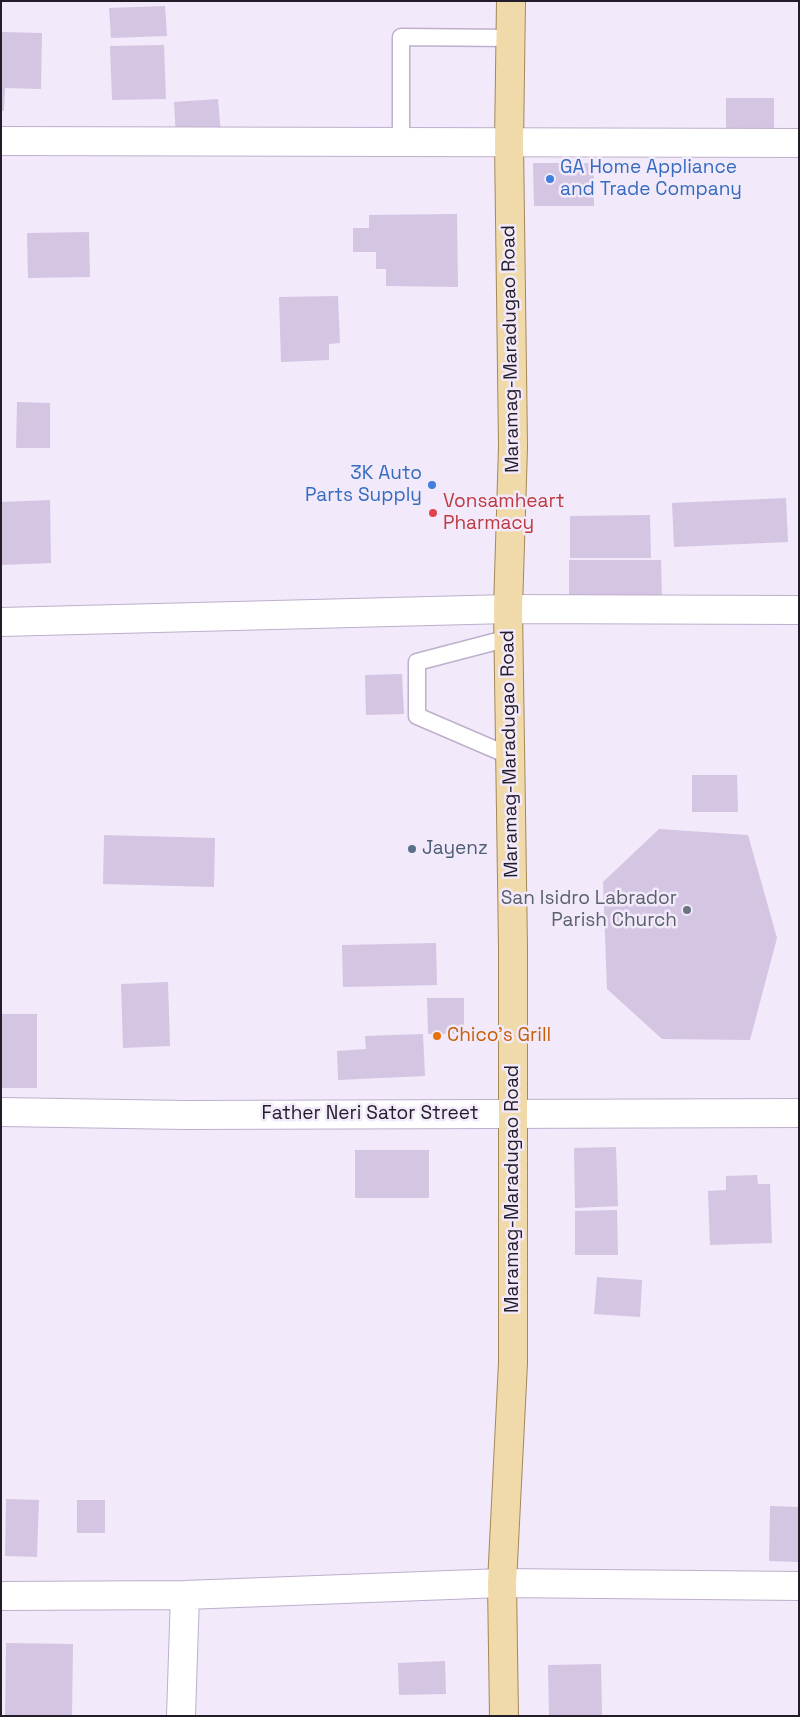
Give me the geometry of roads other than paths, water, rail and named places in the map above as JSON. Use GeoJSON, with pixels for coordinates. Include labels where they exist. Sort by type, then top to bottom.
{"type":"FeatureCollection","features":[{"type":"Feature","properties":{"kind":"main road","name":"Maramag-Maradugao Road"},"geometry":{"type":"LineString","coordinates":[[504,1716],[502,1583],[513,1363],[513,948],[508,609],[513,447],[508,143],[511,1]]}},
{"type":"Feature","properties":{"kind":"street"},"geometry":{"type":"LineString","coordinates":[[1,141],[799,143]]}},
{"type":"Feature","properties":{"kind":"street"},"geometry":{"type":"LineString","coordinates":[[1,622],[508,609],[799,610]]}},
{"type":"Feature","properties":{"kind":"street","name":"Father Neri Sator Street"},"geometry":{"type":"LineString","coordinates":[[1,1112],[186,1115],[799,1112]]}},
{"type":"Feature","properties":{"kind":"street"},"geometry":{"type":"LineString","coordinates":[[1,1596],[184,1595],[502,1583],[799,1586]]}},
{"type":"Feature","properties":{"kind":"street"},"geometry":{"type":"LineString","coordinates":[[181,1716],[184,1595]]}},
{"type":"Feature","properties":{"kind":"lane"},"geometry":{"type":"LineString","coordinates":[[401,142],[401,37],[511,38]]}},
{"type":"Feature","properties":{"kind":"lane"},"geometry":{"type":"LineString","coordinates":[[509,638],[417,662],[417,716],[510,756]]}},
{"type":"Feature","properties":{"kind":"place","name":"GA Home Appliance and Trade Company"},"geometry":{"type":"Point","coordinates":[550,179]}},
{"type":"Feature","properties":{"kind":"place","name":"3K Auto Parts Supply"},"geometry":{"type":"Point","coordinates":[432,485]}},
{"type":"Feature","properties":{"kind":"place","name":"Vonsamheart Pharmacy"},"geometry":{"type":"Point","coordinates":[433,513]}},
{"type":"Feature","properties":{"kind":"place","name":"Jayenz"},"geometry":{"type":"Point","coordinates":[412,849]}},
{"type":"Feature","properties":{"kind":"place","name":"San Isidro Labrador Parish Church"},"geometry":{"type":"Point","coordinates":[687,910]}},
{"type":"Feature","properties":{"kind":"place","name":"Chico's Grill"},"geometry":{"type":"Point","coordinates":[437,1036]}}]}
